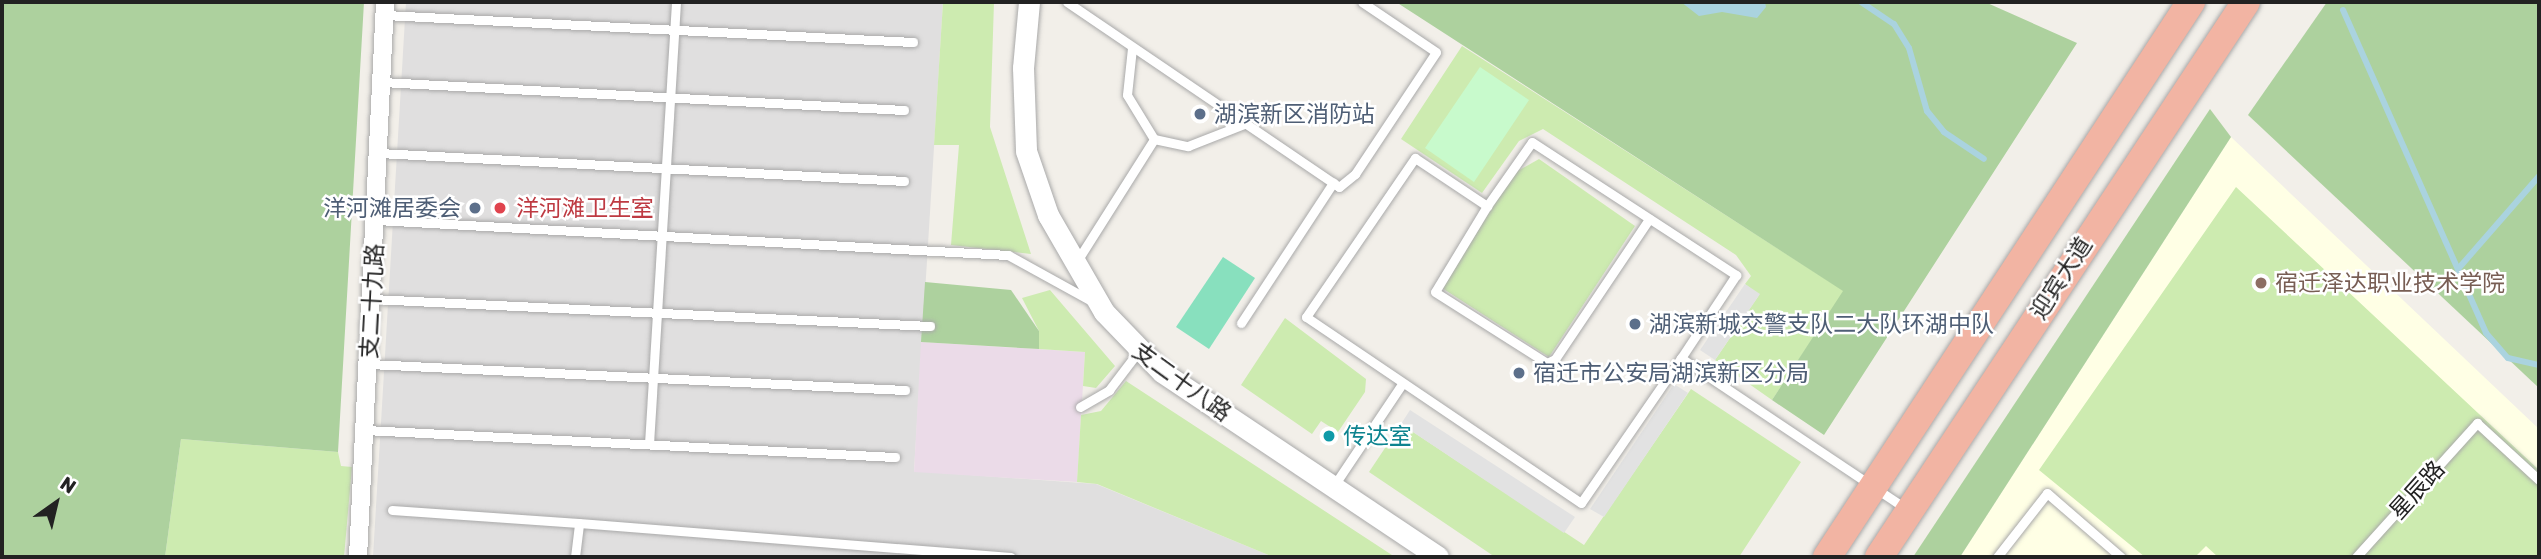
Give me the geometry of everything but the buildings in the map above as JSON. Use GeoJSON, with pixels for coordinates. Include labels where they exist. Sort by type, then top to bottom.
{"type":"FeatureCollection","features":[{"type":"Feature","properties":{"kind":"highway","name":"迎宾大道"},"geometry":{"type":"LineString","coordinates":[[1827,557],[2192,2]]}},
{"type":"Feature","properties":{"kind":"highway","name":"迎宾大道"},"geometry":{"type":"LineString","coordinates":[[1879,557],[2246,2]]}},
{"type":"Feature","properties":{"kind":"street","name":"支二十八路"},"geometry":{"type":"LineString","coordinates":[[1029,2],[1023,68],[1026,151],[1074,266],[1100,307],[1138,352],[1438,557]]}},
{"type":"Feature","properties":{"kind":"street","name":"支二十九路"},"geometry":{"type":"LineString","coordinates":[[358,557],[385,8]]}},
{"type":"Feature","properties":{"kind":"lane"},"geometry":{"type":"LineString","coordinates":[[649,444],[676,2]]}},
{"type":"Feature","properties":{"kind":"lane"},"geometry":{"type":"LineString","coordinates":[[1067,2],[1339,187],[1355,174],[1436,51],[1362,2]]}},
{"type":"Feature","properties":{"kind":"lane"},"geometry":{"type":"LineString","coordinates":[[385,8],[674,30],[913,42]]}},
{"type":"Feature","properties":{"kind":"lane"},"geometry":{"type":"LineString","coordinates":[[1132,48],[1127,95],[1154,139]]}},
{"type":"Feature","properties":{"kind":"lane"},"geometry":{"type":"LineString","coordinates":[[382,82],[904,110]]}},
{"type":"Feature","properties":{"kind":"lane"},"geometry":{"type":"LineString","coordinates":[[1154,139],[1196,144],[1244,124]]}},
{"type":"Feature","properties":{"kind":"lane"},"geometry":{"type":"LineString","coordinates":[[1074,266],[1154,139]]}},
{"type":"Feature","properties":{"kind":"lane"},"geometry":{"type":"LineString","coordinates":[[1487,206],[1415,158],[1306,317],[1581,503],[1735,275],[1532,142],[1487,206],[1435,292],[1547,363],[1555,359],[1649,219]]}},
{"type":"Feature","properties":{"kind":"lane"},"geometry":{"type":"LineString","coordinates":[[379,153],[904,181]]}},
{"type":"Feature","properties":{"kind":"lane"},"geometry":{"type":"LineString","coordinates":[[1241,323],[1333,183]]}},
{"type":"Feature","properties":{"kind":"lane"},"geometry":{"type":"LineString","coordinates":[[376,220],[1008,255],[1100,307]]}},
{"type":"Feature","properties":{"kind":"lane"},"geometry":{"type":"LineString","coordinates":[[372,299],[930,326]]}},
{"type":"Feature","properties":{"kind":"lane"},"geometry":{"type":"LineString","coordinates":[[1080,407],[1109,390],[1138,352]]}},
{"type":"Feature","properties":{"kind":"lane"},"geometry":{"type":"LineString","coordinates":[[1681,358],[1910,510]]}},
{"type":"Feature","properties":{"kind":"lane"},"geometry":{"type":"LineString","coordinates":[[369,364],[905,390]]}},
{"type":"Feature","properties":{"kind":"lane"},"geometry":{"type":"LineString","coordinates":[[1334,487],[1402,384]]}},
{"type":"Feature","properties":{"kind":"lane","name":"星辰路"},"geometry":{"type":"LineString","coordinates":[[2356,557],[2477,423],[2539,480]]}},
{"type":"Feature","properties":{"kind":"lane"},"geometry":{"type":"LineString","coordinates":[[365,430],[895,457]]}},
{"type":"Feature","properties":{"kind":"lane"},"geometry":{"type":"LineString","coordinates":[[1997,557],[2047,493],[2121,557]]}},
{"type":"Feature","properties":{"kind":"lane"},"geometry":{"type":"LineString","coordinates":[[392,510],[1011,557]]}},
{"type":"Feature","properties":{"kind":"lane"},"geometry":{"type":"LineString","coordinates":[[575,557],[579,523]]}},
{"type":"Feature","properties":{"kind":"shaded area"},"geometry":{"type":"Polygon","coordinates":[[[406,2],[943,2],[914,471],[1096,484],[1273,557],[373,557],[406,2]]]}},
{"type":"Feature","properties":{"kind":"shaded area","name":"宿迁泽达职业技术学院"},"geometry":{"type":"Polygon","coordinates":[[[2231,137],[2539,429],[2539,557],[1960,557],[2231,137]]]}},
{"type":"Feature","properties":{"kind":"shaded area"},"geometry":{"type":"Polygon","coordinates":[[[1745,284],[1760,294],[1715,360],[1700,350],[1745,284]]]}},
{"type":"Feature","properties":{"kind":"shaded area"},"geometry":{"type":"Polygon","coordinates":[[[921,342],[1085,352],[1077,482],[914,472],[921,342]]]}},
{"type":"Feature","properties":{"kind":"shaded area"},"geometry":{"type":"Polygon","coordinates":[[[1674,384],[1688,393],[1604,517],[1590,509],[1674,384]]]}},
{"type":"Feature","properties":{"kind":"shaded area"},"geometry":{"type":"Polygon","coordinates":[[[1410,410],[1575,517],[1564,533],[1401,424],[1410,410]]]}},
{"type":"Feature","properties":{"kind":"green space"},"geometry":{"type":"Polygon","coordinates":[[[2,2],[364,2],[338,452],[181,439],[165,557],[2,557],[2,2]]]}},
{"type":"Feature","properties":{"kind":"green space"},"geometry":{"type":"Polygon","coordinates":[[[943,2],[994,2],[990,127],[1031,254],[951,245],[959,145],[934,145],[943,2]]]}},
{"type":"Feature","properties":{"kind":"green space"},"geometry":{"type":"Polygon","coordinates":[[[1396,2],[1985,2],[2077,43],[1824,435],[1772,400],[1843,291],[1396,2]]]}},
{"type":"Feature","properties":{"kind":"green space"},"geometry":{"type":"Polygon","coordinates":[[[2327,2],[2539,2],[2539,388],[2248,115],[2327,2]]]}},
{"type":"Feature","properties":{"kind":"green space"},"geometry":{"type":"Polygon","coordinates":[[[1462,46],[1844,291],[1772,400],[1715,360],[1759,295],[1745,284],[1751,276],[1736,255],[1543,129],[1519,141],[1482,193],[1401,139],[1462,46]]]}},
{"type":"Feature","properties":{"kind":"green space"},"geometry":{"type":"Polygon","coordinates":[[[1480,67],[1529,100],[1474,182],[1425,148],[1480,67]]]}},
{"type":"Feature","properties":{"kind":"green space"},"geometry":{"type":"Polygon","coordinates":[[[2210,109],[2231,137],[1960,557],[1913,557],[2210,109]]]}},
{"type":"Feature","properties":{"kind":"green space"},"geometry":{"type":"Polygon","coordinates":[[[1539,159],[1635,226],[1549,357],[1442,288],[1514,173],[1539,159]]]}},
{"type":"Feature","properties":{"kind":"green space","name":"宿迁泽达职业技术学院"},"geometry":{"type":"Polygon","coordinates":[[[2236,187],[2539,470],[2539,557],[2218,557],[2206,546],[2195,557],[2145,557],[2039,470],[2236,187]]]}},
{"type":"Feature","properties":{"kind":"green space"},"geometry":{"type":"Polygon","coordinates":[[[1223,257],[1255,278],[1209,349],[1176,327],[1223,257]]]}},
{"type":"Feature","properties":{"kind":"green space"},"geometry":{"type":"Polygon","coordinates":[[[925,282],[1011,290],[1039,331],[1039,349],[921,342],[925,282]]]}},
{"type":"Feature","properties":{"kind":"green space"},"geometry":{"type":"Polygon","coordinates":[[[1050,290],[1115,366],[1096,388],[1083,386],[1085,352],[1039,349],[1039,331],[1022,298],[1050,290]]]}},
{"type":"Feature","properties":{"kind":"green space"},"geometry":{"type":"Polygon","coordinates":[[[1285,318],[1366,379],[1365,392],[1338,432],[1321,421],[1312,434],[1241,385],[1285,318]]]}},
{"type":"Feature","properties":{"kind":"green space"},"geometry":{"type":"Polygon","coordinates":[[[1126,381],[1395,557],[1273,557],[1097,484],[1077,482],[1081,415],[1101,411],[1126,381]]]}},
{"type":"Feature","properties":{"kind":"green space"},"geometry":{"type":"Polygon","coordinates":[[[1691,389],[1801,462],[1739,557],[1495,557],[1369,472],[1401,424],[1584,545],[1691,389]]]}},
{"type":"Feature","properties":{"kind":"green space"},"geometry":{"type":"Polygon","coordinates":[[[181,439],[338,452],[341,466],[352,467],[344,557],[165,557],[181,439]]]}},
{"type":"Feature","properties":{"kind":"water"},"geometry":{"type":"Polygon","coordinates":[[[1681,2],[1765,2],[1766,7],[1757,18],[1722,12],[1699,16],[1681,2]]]}},
{"type":"Feature","properties":{"kind":"waterway"},"geometry":{"type":"LineString","coordinates":[[1861,2],[1894,24],[1909,48],[1927,111],[1944,132],[1984,159]]}},
{"type":"Feature","properties":{"kind":"waterway"},"geometry":{"type":"LineString","coordinates":[[2343,10],[2486,333],[2508,358],[2539,365]]}},
{"type":"Feature","properties":{"kind":"waterway"},"geometry":{"type":"LineString","coordinates":[[2458,269],[2539,176]]}},
{"type":"Feature","properties":{"kind":"place","name":"湖滨新区消防站"},"geometry":{"type":"Point","coordinates":[1200,114]}},
{"type":"Feature","properties":{"kind":"place","name":"洋河滩居委会"},"geometry":{"type":"Point","coordinates":[475,208]}},
{"type":"Feature","properties":{"kind":"place","name":"洋河滩卫生室"},"geometry":{"type":"Point","coordinates":[500,208]}},
{"type":"Feature","properties":{"kind":"place","name":"宿迁泽达职业技术学院"},"geometry":{"type":"Point","coordinates":[2261,283]}},
{"type":"Feature","properties":{"kind":"place","name":"湖滨新城交警支队二大队环湖中队"},"geometry":{"type":"Point","coordinates":[1635,324]}},
{"type":"Feature","properties":{"kind":"place","name":"宿迁市公安局湖滨新区分局"},"geometry":{"type":"Point","coordinates":[1519,373]}},
{"type":"Feature","properties":{"kind":"place","name":"传达室"},"geometry":{"type":"Point","coordinates":[1329,436]}}]}
